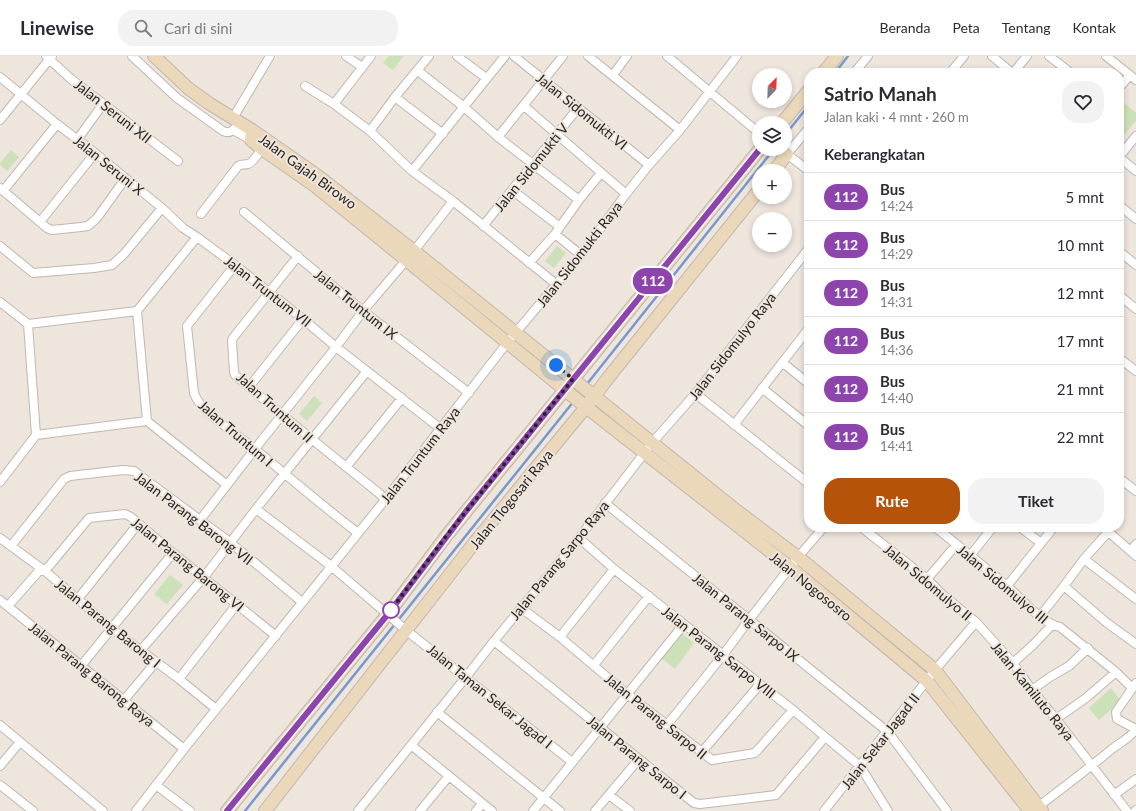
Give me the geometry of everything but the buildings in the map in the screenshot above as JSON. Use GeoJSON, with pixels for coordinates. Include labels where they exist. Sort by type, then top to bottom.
{"type":"FeatureCollection","features":[{"type":"Feature","properties":{"kind":"street"},"geometry":{"type":"LineString","coordinates":[[132,56],[177,98],[223,132],[227,133],[236,124],[270,56]]}},
{"type":"Feature","properties":{"kind":"street"},"geometry":{"type":"LineString","coordinates":[[154,56],[189,89],[251,135]]}},
{"type":"Feature","properties":{"kind":"street"},"geometry":{"type":"LineString","coordinates":[[346,56],[362,67]]}},
{"type":"Feature","properties":{"kind":"street"},"geometry":{"type":"LineString","coordinates":[[334,104],[372,56]]}},
{"type":"Feature","properties":{"kind":"street"},"geometry":{"type":"LineString","coordinates":[[370,131],[429,56]]}},
{"type":"Feature","properties":{"kind":"street"},"geometry":{"type":"LineString","coordinates":[[457,56],[486,78]]}},
{"type":"Feature","properties":{"kind":"street"},"geometry":{"type":"LineString","coordinates":[[412,171],[505,56]]}},
{"type":"Feature","properties":{"kind":"street","name":"Jalan Sidomukti VI"},"geometry":{"type":"LineString","coordinates":[[514,56],[649,165]]}},
{"type":"Feature","properties":{"kind":"street"},"geometry":{"type":"LineString","coordinates":[[498,137],[563,56]]}},
{"type":"Feature","properties":{"kind":"street"},"geometry":{"type":"LineString","coordinates":[[588,56],[680,130]]}},
{"type":"Feature","properties":{"kind":"street"},"geometry":{"type":"LineString","coordinates":[[613,75],[627,56]]}},
{"type":"Feature","properties":{"kind":"street"},"geometry":{"type":"LineString","coordinates":[[667,56],[752,127]]}},
{"type":"Feature","properties":{"kind":"street","name":"Jalan Sidomukti Raya"},"geometry":{"type":"LineString","coordinates":[[507,343],[581,255],[626,194],[680,130],[737,56]]}},
{"type":"Feature","properties":{"kind":"street"},"geometry":{"type":"LineString","coordinates":[[827,68],[837,56]]}},
{"type":"Feature","properties":{"kind":"street"},"geometry":{"type":"LineString","coordinates":[[858,68],[868,56]]}},
{"type":"Feature","properties":{"kind":"street"},"geometry":{"type":"LineString","coordinates":[[954,68],[964,56]]}},
{"type":"Feature","properties":{"kind":"street"},"geometry":{"type":"LineString","coordinates":[[992,56],[1006,68]]}},
{"type":"Feature","properties":{"kind":"street"},"geometry":{"type":"LineString","coordinates":[[1016,68],[1027,56]]}},
{"type":"Feature","properties":{"kind":"street"},"geometry":{"type":"LineString","coordinates":[[1049,56],[1065,68]]}},
{"type":"Feature","properties":{"kind":"street"},"geometry":{"type":"LineString","coordinates":[[1106,56],[1121,68]]}},
{"type":"Feature","properties":{"kind":"street"},"geometry":{"type":"LineString","coordinates":[[0,120],[49,57]]}},
{"type":"Feature","properties":{"kind":"street","name":"Jalan Seruni XII"},"geometry":{"type":"LineString","coordinates":[[49,57],[71,79],[178,161]]}},
{"type":"Feature","properties":{"kind":"street"},"geometry":{"type":"LineString","coordinates":[[418,71],[464,107],[498,137],[579,200]]}},
{"type":"Feature","properties":{"kind":"street"},"geometry":{"type":"LineString","coordinates":[[1124,71],[1133,78],[1124,84]]}},
{"type":"Feature","properties":{"kind":"street","name":"Jalan Seruni X"},"geometry":{"type":"LineString","coordinates":[[0,77],[57,124],[96,153],[125,179],[162,208],[183,228],[198,237]]}},
{"type":"Feature","properties":{"kind":"street"},"geometry":{"type":"LineString","coordinates":[[305,86],[334,104],[370,131],[412,171],[453,201],[556,284]]}},
{"type":"Feature","properties":{"kind":"street"},"geometry":{"type":"LineString","coordinates":[[788,116],[804,96]]}},
{"type":"Feature","properties":{"kind":"street"},"geometry":{"type":"LineString","coordinates":[[396,97],[443,134]]}},
{"type":"Feature","properties":{"kind":"street"},"geometry":{"type":"LineString","coordinates":[[78,140],[103,104]]}},
{"type":"Feature","properties":{"kind":"street"},"geometry":{"type":"LineString","coordinates":[[524,106],[626,194]]}},
{"type":"Feature","properties":{"kind":"street","name":"Jalan Sidomukti V"},"geometry":{"type":"LineString","coordinates":[[483,226],[578,108]]}},
{"type":"Feature","properties":{"kind":"street"},"geometry":{"type":"LineString","coordinates":[[57,124],[1,189],[40,222],[52,230],[81,228],[88,226],[97,218],[125,179]]}},
{"type":"Feature","properties":{"kind":"street"},"geometry":{"type":"LineString","coordinates":[[792,144],[804,133]]}},
{"type":"Feature","properties":{"kind":"street","name":"Jalan Gajah Birowo"},"geometry":{"type":"LineString","coordinates":[[251,135],[262,149],[318,176],[360,216],[410,256],[516,332],[592,395]]}},
{"type":"Feature","properties":{"kind":"street","name":"Jalan Gajah Birowo"},"geometry":{"type":"LineString","coordinates":[[251,135],[291,163]]}},
{"type":"Feature","properties":{"kind":"street"},"geometry":{"type":"LineString","coordinates":[[1124,151],[1136,136]]}},
{"type":"Feature","properties":{"kind":"street"},"geometry":{"type":"LineString","coordinates":[[201,214],[238,166],[251,162],[262,149]]}},
{"type":"Feature","properties":{"kind":"street"},"geometry":{"type":"LineString","coordinates":[[40,222],[96,153]]}},
{"type":"Feature","properties":{"kind":"street","name":"Jalan Tlogosari Raya"},"geometry":{"type":"LineString","coordinates":[[227,811],[390,616],[447,535],[754,156]]}},
{"type":"Feature","properties":{"kind":"street"},"geometry":{"type":"LineString","coordinates":[[788,156],[804,167]]}},
{"type":"Feature","properties":{"kind":"street"},"geometry":{"type":"LineString","coordinates":[[1124,161],[1136,171]]}},
{"type":"Feature","properties":{"kind":"street"},"geometry":{"type":"LineString","coordinates":[[529,263],[557,231],[579,200],[601,173]]}},
{"type":"Feature","properties":{"kind":"street"},"geometry":{"type":"LineString","coordinates":[[512,190],[581,255]]}},
{"type":"Feature","properties":{"kind":"street","name":"Jalan Tlogosari Raya"},"geometry":{"type":"LineString","coordinates":[[266,811],[475,542],[592,395],[752,199]]}},
{"type":"Feature","properties":{"kind":"street"},"geometry":{"type":"LineString","coordinates":[[200,520],[363,311],[410,256],[453,201]]}},
{"type":"Feature","properties":{"kind":"street"},"geometry":{"type":"LineString","coordinates":[[0,246],[33,273],[112,265],[124,254],[162,208]]}},
{"type":"Feature","properties":{"kind":"street"},"geometry":{"type":"LineString","coordinates":[[1124,209],[1136,219]]}},
{"type":"Feature","properties":{"kind":"street","name":"Jalan Truntum IX"},"geometry":{"type":"LineString","coordinates":[[244,212],[363,311],[469,393]]}},
{"type":"Feature","properties":{"kind":"street"},"geometry":{"type":"LineString","coordinates":[[0,302],[28,324],[137,311],[198,237]]}},
{"type":"Feature","properties":{"kind":"street","name":"Jalan Truntum VII"},"geometry":{"type":"LineString","coordinates":[[198,237],[270,292],[336,347],[441,429]]}},
{"type":"Feature","properties":{"kind":"street","name":"Jalan Sidomulyo Raya"},"geometry":{"type":"LineString","coordinates":[[652,443],[696,393],[804,254]]}},
{"type":"Feature","properties":{"kind":"street"},"geometry":{"type":"LineString","coordinates":[[1124,255],[1136,265]]}},
{"type":"Feature","properties":{"kind":"street","name":"Jalan Truntum II"},"geometry":{"type":"LineString","coordinates":[[298,256],[232,340],[235,375],[385,500]]}},
{"type":"Feature","properties":{"kind":"street","name":"Jalan Gajah Birowo"},"geometry":{"type":"LineString","coordinates":[[410,256],[507,343],[566,390]]}},
{"type":"Feature","properties":{"kind":"street","name":"Jalan Truntum I"},"geometry":{"type":"LineString","coordinates":[[235,265],[188,323],[186,329],[195,398],[232,432],[358,533]]}},
{"type":"Feature","properties":{"kind":"street"},"geometry":{"type":"LineString","coordinates":[[1124,302],[1136,309]]}},
{"type":"Feature","properties":{"kind":"street"},"geometry":{"type":"LineString","coordinates":[[137,311],[147,421]]}},
{"type":"Feature","properties":{"kind":"street"},"geometry":{"type":"LineString","coordinates":[[249,387],[303,319]]}},
{"type":"Feature","properties":{"kind":"street"},"geometry":{"type":"LineString","coordinates":[[0,482],[36,435],[28,324]]}},
{"type":"Feature","properties":{"kind":"street"},"geometry":{"type":"LineString","coordinates":[[734,425],[762,388],[804,338]]}},
{"type":"Feature","properties":{"kind":"street","name":"Jalan Truntum Raya"},"geometry":{"type":"LineString","coordinates":[[331,566],[385,500],[507,343]]}},
{"type":"Feature","properties":{"kind":"street"},"geometry":{"type":"LineString","coordinates":[[1124,362],[1136,372]]}},
{"type":"Feature","properties":{"kind":"street"},"geometry":{"type":"LineString","coordinates":[[783,363],[804,380]]}},
{"type":"Feature","properties":{"kind":"street"},"geometry":{"type":"LineString","coordinates":[[141,650],[204,577],[256,508],[367,371]]}},
{"type":"Feature","properties":{"kind":"street"},"geometry":{"type":"LineString","coordinates":[[762,388],[804,422]]}},
{"type":"Feature","properties":{"kind":"street","name":"Jalan Nogososro"},"geometry":{"type":"LineString","coordinates":[[566,390],[790,567],[927,681],[1037,809]]}},
{"type":"Feature","properties":{"kind":"street"},"geometry":{"type":"LineString","coordinates":[[696,393],[804,480]]}},
{"type":"Feature","properties":{"kind":"street","name":"Jalan Nogososro"},"geometry":{"type":"LineString","coordinates":[[592,395],[732,507],[798,557],[935,670],[1037,809]]}},
{"type":"Feature","properties":{"kind":"street"},"geometry":{"type":"LineString","coordinates":[[346,467],[402,398]]}},
{"type":"Feature","properties":{"kind":"street"},"geometry":{"type":"LineString","coordinates":[[36,435],[147,421],[227,485]]}},
{"type":"Feature","properties":{"kind":"street","name":"Jalan Parang Sarpo Raya"},"geometry":{"type":"LineString","coordinates":[[358,811],[494,641],[579,538],[652,443]]}},
{"type":"Feature","properties":{"kind":"street","name":"Jalan Parang Barong VII"},"geometry":{"type":"LineString","coordinates":[[11,546],[64,479],[70,476],[123,470],[134,471],[231,543],[302,602]]}},
{"type":"Feature","properties":{"kind":"street"},"geometry":{"type":"LineString","coordinates":[[1124,482],[1136,492]]}},
{"type":"Feature","properties":{"kind":"street","name":"Jalan Parang Sarpo IX"},"geometry":{"type":"LineString","coordinates":[[605,503],[888,732],[947,811]]}},
{"type":"Feature","properties":{"kind":"street","name":"Jalan Taman Sekar Jagad I"},"geometry":{"type":"LineString","coordinates":[[256,508],[331,566],[390,616],[572,762]]}},
{"type":"Feature","properties":{"kind":"street","name":"Jalan Parang Barong VI"},"geometry":{"type":"LineString","coordinates":[[8,606],[39,571],[45,571],[90,518],[125,514],[276,636]]}},
{"type":"Feature","properties":{"kind":"street"},"geometry":{"type":"LineString","coordinates":[[77,600],[138,524]]}},
{"type":"Feature","properties":{"kind":"street"},"geometry":{"type":"LineString","coordinates":[[667,725],[723,656],[790,567],[820,532]]}},
{"type":"Feature","properties":{"kind":"street","name":"Jalan Sidomulyo II"},"geometry":{"type":"LineString","coordinates":[[867,532],[927,579],[942,594],[976,622]]}},
{"type":"Feature","properties":{"kind":"street","name":"Jalan Sidomulyo III"},"geometry":{"type":"LineString","coordinates":[[941,532],[1007,586],[1040,616],[1052,625],[1060,627],[1134,685]]}},
{"type":"Feature","properties":{"kind":"street"},"geometry":{"type":"LineString","coordinates":[[970,556],[987,532]]}},
{"type":"Feature","properties":{"kind":"street"},"geometry":{"type":"LineString","coordinates":[[1027,532],[1041,543]]}},
{"type":"Feature","properties":{"kind":"street"},"geometry":{"type":"LineString","coordinates":[[1007,586],[1050,532]]}},
{"type":"Feature","properties":{"kind":"street"},"geometry":{"type":"LineString","coordinates":[[1040,616],[1104,532]]}},
{"type":"Feature","properties":{"kind":"street"},"geometry":{"type":"LineString","coordinates":[[1109,532],[1133,554],[1136,544]]}},
{"type":"Feature","properties":{"kind":"street","name":"Jalan Parang Barong I"},"geometry":{"type":"LineString","coordinates":[[0,538],[45,571],[111,628],[216,709]]}},
{"type":"Feature","properties":{"kind":"street","name":"Jalan Parang Sarpo VIII"},"geometry":{"type":"LineString","coordinates":[[579,538],[648,596],[793,710],[860,766],[886,810]]}},
{"type":"Feature","properties":{"kind":"street"},"geometry":{"type":"LineString","coordinates":[[927,579],[958,545]]}},
{"type":"Feature","properties":{"kind":"street"},"geometry":{"type":"LineString","coordinates":[[81,666],[173,553]]}},
{"type":"Feature","properties":{"kind":"street"},"geometry":{"type":"LineString","coordinates":[[1084,559],[1136,599]]}},
{"type":"Feature","properties":{"kind":"street"},"geometry":{"type":"LineString","coordinates":[[136,811],[331,566]]}},
{"type":"Feature","properties":{"kind":"street"},"geometry":{"type":"LineString","coordinates":[[560,637],[614,568]]}},
{"type":"Feature","properties":{"kind":"street"},"geometry":{"type":"LineString","coordinates":[[1064,586],[1107,623],[1136,644]]}},
{"type":"Feature","properties":{"kind":"street"},"geometry":{"type":"LineString","coordinates":[[594,665],[648,596]]}},
{"type":"Feature","properties":{"kind":"street","name":"Jalan Parang Barong Raya"},"geometry":{"type":"LineString","coordinates":[[0,600],[184,749]]}},
{"type":"Feature","properties":{"kind":"street"},"geometry":{"type":"LineString","coordinates":[[179,679],[237,604]]}},
{"type":"Feature","properties":{"kind":"street","name":"Jalan Parang Sarpo II"},"geometry":{"type":"LineString","coordinates":[[522,608],[560,637],[627,694],[709,759],[714,760],[755,753],[793,710]]}},
{"type":"Feature","properties":{"kind":"street"},"geometry":{"type":"LineString","coordinates":[[935,670],[976,622]]}},
{"type":"Feature","properties":{"kind":"street","name":"Jalan Kamiluto Raya"},"geometry":{"type":"LineString","coordinates":[[976,622],[1013,663],[1032,690],[1127,811]]}},
{"type":"Feature","properties":{"kind":"street"},"geometry":{"type":"LineString","coordinates":[[533,811],[684,624]]}},
{"type":"Feature","properties":{"kind":"street"},"geometry":{"type":"LineString","coordinates":[[1013,663],[1052,625]]}},
{"type":"Feature","properties":{"kind":"street","name":"Jalan Parang Sarpo I"},"geometry":{"type":"LineString","coordinates":[[494,641],[694,803],[700,804],[773,796],[779,792],[825,737]]}},
{"type":"Feature","properties":{"kind":"street"},"geometry":{"type":"LineString","coordinates":[[1032,690],[1069,666],[1088,648]]}},
{"type":"Feature","properties":{"kind":"street"},"geometry":{"type":"LineString","coordinates":[[124,700],[156,662]]}},
{"type":"Feature","properties":{"kind":"street","name":"Jalan Sekar Jagad II"},"geometry":{"type":"LineString","coordinates":[[824,811],[888,732],[935,670]]}},
{"type":"Feature","properties":{"kind":"street"},"geometry":{"type":"LineString","coordinates":[[1056,719],[1086,698],[1116,672]]}},
{"type":"Feature","properties":{"kind":"street"},"geometry":{"type":"LineString","coordinates":[[701,753],[760,684]]}},
{"type":"Feature","properties":{"kind":"street"},"geometry":{"type":"LineString","coordinates":[[1037,809],[1093,766],[1114,747],[1130,737],[1136,729],[1117,720],[1116,712],[1134,685]]}},
{"type":"Feature","properties":{"kind":"street"},"geometry":{"type":"LineString","coordinates":[[437,712],[560,811]]}},
{"type":"Feature","properties":{"kind":"street"},"geometry":{"type":"LineString","coordinates":[[0,725],[104,811]]}},
{"type":"Feature","properties":{"kind":"street"},"geometry":{"type":"LineString","coordinates":[[0,766],[20,742]]}},
{"type":"Feature","properties":{"kind":"street"},"geometry":{"type":"LineString","coordinates":[[411,745],[492,811]]}},
{"type":"Feature","properties":{"kind":"street"},"geometry":{"type":"LineString","coordinates":[[596,811],[639,759]]}},
{"type":"Feature","properties":{"kind":"street"},"geometry":{"type":"LineString","coordinates":[[420,811],[449,776]]}},
{"type":"Feature","properties":{"kind":"street"},"geometry":{"type":"LineString","coordinates":[[1114,796],[1136,780]]}},
{"type":"Feature","properties":{"kind":"street"},"geometry":{"type":"LineString","coordinates":[[0,785],[33,811]]}},
{"type":"Feature","properties":{"kind":"street"},"geometry":{"type":"LineString","coordinates":[[156,785],[190,811]]}},
{"type":"Feature","properties":{"kind":"street"},"geometry":{"type":"LineString","coordinates":[[609,795],[630,811]]}},
{"type":"Feature","properties":{"kind":"street"},"geometry":{"type":"LineString","coordinates":[[476,811],[482,804]]}},
{"type":"Feature","properties":{"kind":"green space"},"geometry":{"type":"Polygon","coordinates":[[[389,56],[404,56],[393,70],[383,63],[389,56]]]}},
{"type":"Feature","properties":{"kind":"green space"},"geometry":{"type":"Polygon","coordinates":[[[1124,102],[1136,113],[1136,121],[1124,135],[1124,102]]]}},
{"type":"Feature","properties":{"kind":"green space"},"geometry":{"type":"Polygon","coordinates":[[[11,150],[19,157],[7,171],[0,165],[0,163],[11,150]]]}},
{"type":"Feature","properties":{"kind":"green space"},"geometry":{"type":"Polygon","coordinates":[[[557,246],[566,253],[554,268],[545,261],[557,246]]]}},
{"type":"Feature","properties":{"kind":"green space"},"geometry":{"type":"Polygon","coordinates":[[[314,396],[322,403],[307,421],[299,414],[314,396]]]}},
{"type":"Feature","properties":{"kind":"green space"},"geometry":{"type":"Polygon","coordinates":[[[170,575],[183,585],[167,604],[154,594],[170,575]]]}},
{"type":"Feature","properties":{"kind":"green space"},"geometry":{"type":"Polygon","coordinates":[[[680,632],[694,643],[675,669],[660,657],[680,632]]]}},
{"type":"Feature","properties":{"kind":"green space"},"geometry":{"type":"Polygon","coordinates":[[[1111,688],[1121,701],[1099,720],[1089,708],[1111,688]]]}},
{"type":"Feature","properties":{"kind":"waterway"},"geometry":{"type":"LineString","coordinates":[[839,68],[848,56]]}},
{"type":"Feature","properties":{"kind":"waterway"},"geometry":{"type":"LineString","coordinates":[[792,126],[804,111]]}},
{"type":"Feature","properties":{"kind":"waterway"},"geometry":{"type":"LineString","coordinates":[[587,384],[768,156]]}},
{"type":"Feature","properties":{"kind":"waterway"},"geometry":{"type":"LineString","coordinates":[[245,811],[574,401]]}},
{"type":"Feature","properties":{"kind":"bus line","name":"112"},"geometry":{"type":"LineString","coordinates":[[227,811],[388,614],[447,535],[754,156]]}},
{"type":"Feature","properties":{"kind":"route"},"geometry":{"type":"LineString","coordinates":[[391,610],[388,614],[447,535],[573,379],[556,365]]}}]}
